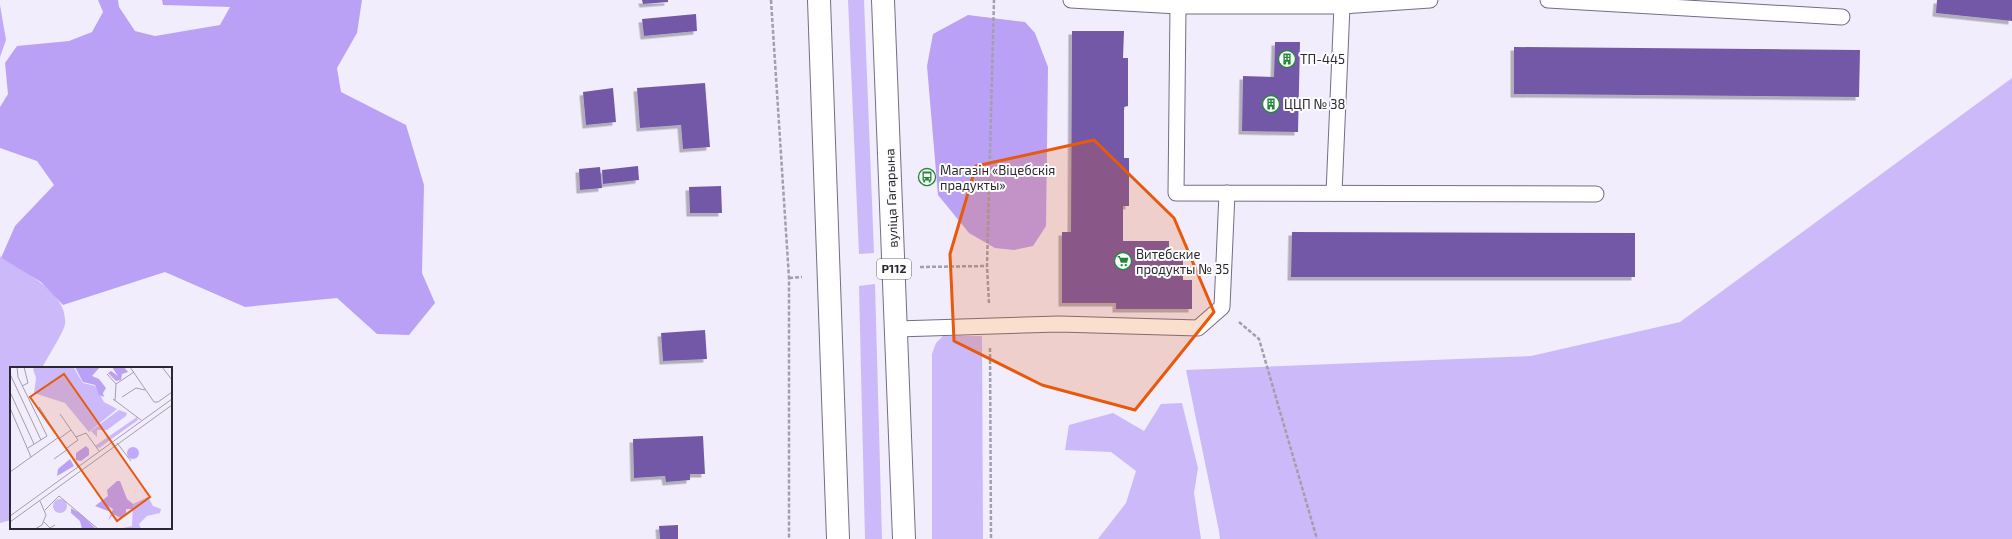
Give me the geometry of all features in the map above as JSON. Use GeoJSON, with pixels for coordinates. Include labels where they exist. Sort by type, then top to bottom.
{"type":"FeatureCollection","features":[{"type":"Feature","properties":{"kind":"main road"},"geometry":{"type":"LineString","coordinates":[[819,0],[838,539]]}},
{"type":"Feature","properties":{"kind":"main road","name":"вуліца Гагарына"},"geometry":{"type":"LineString","coordinates":[[883,0],[904,539]]}},
{"type":"Feature","properties":{"kind":"lane"},"geometry":{"type":"LineString","coordinates":[[1071,0],[1154,2],[1178,6],[1350,4],[1430,0]]}},
{"type":"Feature","properties":{"kind":"lane"},"geometry":{"type":"LineString","coordinates":[[1548,0],[1842,17]]}},
{"type":"Feature","properties":{"kind":"lane"},"geometry":{"type":"LineString","coordinates":[[1334,193],[1350,4]]}},
{"type":"Feature","properties":{"kind":"lane"},"geometry":{"type":"LineString","coordinates":[[1178,6],[1176,193],[1596,194]]}},
{"type":"Feature","properties":{"kind":"lane"},"geometry":{"type":"LineString","coordinates":[[897,329],[1059,324],[1198,328],[1222,307],[1227,193]]}},
{"type":"Feature","properties":{"kind":"path"},"geometry":{"type":"LineString","coordinates":[[771,0],[789,278],[789,539]]}},
{"type":"Feature","properties":{"kind":"path"},"geometry":{"type":"LineString","coordinates":[[990,539],[990,325],[987,266],[994,0]]}},
{"type":"Feature","properties":{"kind":"path"},"geometry":{"type":"LineString","coordinates":[[920,266],[987,266]]}},
{"type":"Feature","properties":{"kind":"path"},"geometry":{"type":"LineString","coordinates":[[789,278],[804,276]]}},
{"type":"Feature","properties":{"kind":"path"},"geometry":{"type":"LineString","coordinates":[[1222,307],[1259,339],[1317,539]]}},
{"type":"Feature","properties":{"kind":"highlighted area"},"geometry":{"type":"Polygon","coordinates":[[[1094,140],[1174,218],[1214,312],[1135,410],[1042,385],[954,341],[950,254],[976,166],[1094,140]]]}},
{"type":"Feature","properties":{"kind":"shaded area"},"geometry":{"type":"Polygon","coordinates":[[[98,0],[118,0],[119,7],[135,31],[155,36],[220,25],[230,7],[163,5],[162,0],[362,0],[357,33],[337,68],[341,92],[406,125],[424,185],[422,273],[435,303],[409,335],[377,334],[337,298],[245,307],[165,272],[63,305],[41,282],[1,258],[15,226],[54,185],[37,161],[0,148],[0,107],[8,94],[5,63],[17,46],[69,41],[92,32],[103,12],[98,0]]]}},
{"type":"Feature","properties":{"kind":"shaded area"},"geometry":{"type":"Polygon","coordinates":[[[848,0],[864,0],[874,253],[859,254],[848,0]]]}},
{"type":"Feature","properties":{"kind":"shaded area"},"geometry":{"type":"Polygon","coordinates":[[[0,5],[6,40],[0,57],[0,5]]]}},
{"type":"Feature","properties":{"kind":"shaded area"},"geometry":{"type":"Polygon","coordinates":[[[968,15],[1025,22],[1035,33],[1048,67],[1046,226],[1033,246],[1014,250],[995,248],[969,233],[938,195],[927,66],[933,34],[968,15]]]}},
{"type":"Feature","properties":{"kind":"shaded area"},"geometry":{"type":"Polygon","coordinates":[[[2012,78],[2012,539],[1220,539],[1186,370],[1531,356],[1680,322],[2012,78]]]}},
{"type":"Feature","properties":{"kind":"shaded area"},"geometry":{"type":"Polygon","coordinates":[[[0,255],[1,258],[43,284],[52,293],[60,302],[64,313],[65,324],[59,339],[43,367],[10,367],[10,520],[0,523],[0,255]]]}},
{"type":"Feature","properties":{"kind":"shaded area"},"geometry":{"type":"Polygon","coordinates":[[[875,284],[882,539],[865,539],[859,286],[875,284]]]}},
{"type":"Feature","properties":{"kind":"shaded area"},"geometry":{"type":"Polygon","coordinates":[[[943,336],[982,336],[983,539],[932,539],[932,354],[936,343],[943,336]]]}},
{"type":"Feature","properties":{"kind":"shaded area"},"geometry":{"type":"Polygon","coordinates":[[[1182,403],[1198,468],[1194,493],[1201,539],[1098,539],[1126,503],[1136,471],[1111,452],[1065,450],[1069,425],[1113,413],[1144,431],[1161,404],[1182,403]]]}},
{"type":"Feature","properties":{"kind":"building"},"geometry":{"type":"Polygon","coordinates":[[[642,0],[668,0],[668,2],[643,4],[642,0]]]}},
{"type":"Feature","properties":{"kind":"building"},"geometry":{"type":"Polygon","coordinates":[[[1937,0],[2012,0],[2012,21],[1936,13],[1937,0]]]}},
{"type":"Feature","properties":{"kind":"building"},"geometry":{"type":"Polygon","coordinates":[[[696,14],[697,31],[644,36],[642,19],[696,14]]]}},
{"type":"Feature","properties":{"kind":"building"},"geometry":{"type":"Polygon","coordinates":[[[1072,31],[1124,31],[1123,58],[1128,58],[1128,106],[1124,107],[1124,158],[1129,158],[1129,206],[1123,206],[1123,241],[1169,241],[1169,251],[1183,251],[1183,280],[1192,280],[1192,309],[1116,309],[1116,303],[1062,303],[1062,232],[1071,232],[1072,31]]]}},
{"type":"Feature","properties":{"kind":"building","name":"ЦЦП № 38"},"geometry":{"type":"Polygon","coordinates":[[[1275,42],[1300,42],[1298,132],[1242,131],[1243,76],[1274,77],[1275,42]]]}},
{"type":"Feature","properties":{"kind":"building"},"geometry":{"type":"Polygon","coordinates":[[[1514,47],[1860,50],[1859,97],[1514,94],[1514,47]]]}},
{"type":"Feature","properties":{"kind":"building"},"geometry":{"type":"Polygon","coordinates":[[[705,83],[710,147],[683,149],[681,125],[640,128],[637,88],[705,83]]]}},
{"type":"Feature","properties":{"kind":"building"},"geometry":{"type":"Polygon","coordinates":[[[613,88],[616,122],[586,125],[583,92],[613,88]]]}},
{"type":"Feature","properties":{"kind":"building"},"geometry":{"type":"Polygon","coordinates":[[[638,166],[639,180],[603,184],[602,170],[638,166]]]}},
{"type":"Feature","properties":{"kind":"building"},"geometry":{"type":"Polygon","coordinates":[[[600,167],[602,188],[580,190],[579,169],[600,167]]]}},
{"type":"Feature","properties":{"kind":"building"},"geometry":{"type":"Polygon","coordinates":[[[721,186],[722,213],[690,213],[689,187],[721,186]]]}},
{"type":"Feature","properties":{"kind":"building"},"geometry":{"type":"Polygon","coordinates":[[[1292,232],[1635,233],[1635,277],[1291,277],[1292,232]]]}},
{"type":"Feature","properties":{"kind":"building"},"geometry":{"type":"Polygon","coordinates":[[[705,330],[707,359],[663,361],[661,333],[705,330]]]}},
{"type":"Feature","properties":{"kind":"building"},"geometry":{"type":"Polygon","coordinates":[[[703,436],[705,474],[690,474],[690,480],[666,482],[665,476],[634,478],[633,439],[703,436]]]}},
{"type":"Feature","properties":{"kind":"building"},"geometry":{"type":"Polygon","coordinates":[[[678,525],[678,539],[660,539],[659,526],[678,525]]]}},
{"type":"Feature","properties":{"kind":"place","name":"ТП-445"},"geometry":{"type":"Point","coordinates":[1287,59]}},
{"type":"Feature","properties":{"kind":"place","name":"ЦЦП № 38"},"geometry":{"type":"Point","coordinates":[1271,104]}},
{"type":"Feature","properties":{"kind":"place","name":"Магазін «Віцебскія прадукты»"},"geometry":{"type":"Point","coordinates":[927,177]}},
{"type":"Feature","properties":{"kind":"place","name":"Витебские продукты № 35"},"geometry":{"type":"Point","coordinates":[1123,261]}}]}
